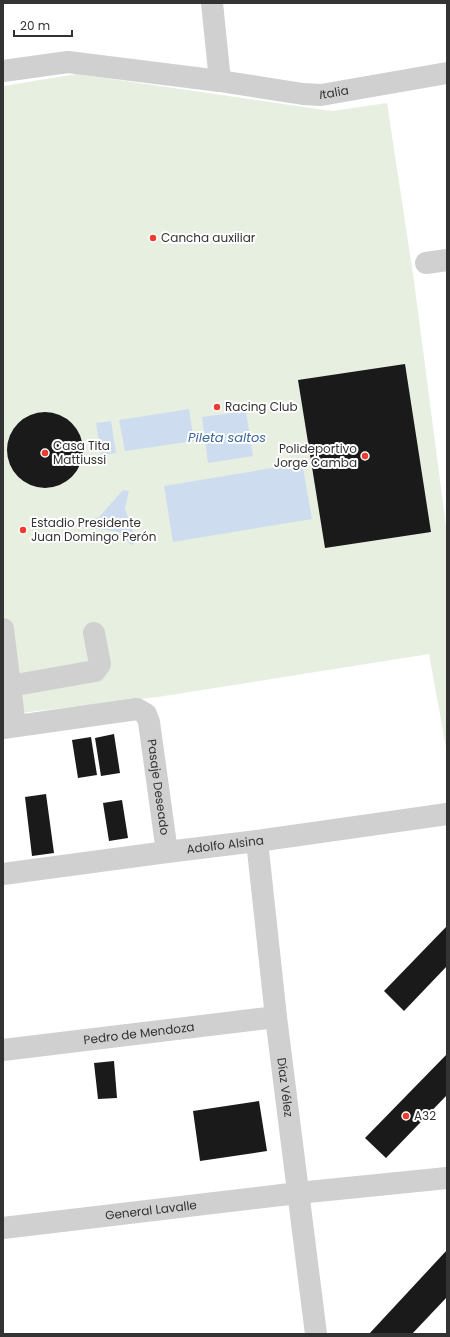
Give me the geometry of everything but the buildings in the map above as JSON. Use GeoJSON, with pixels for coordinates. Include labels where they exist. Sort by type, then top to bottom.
{"type":"FeatureCollection","features":[{"type":"Feature","properties":{"kind":"street"},"geometry":{"type":"LineString","coordinates":[[212,3],[220,81]]}},
{"type":"Feature","properties":{"kind":"street","name":"Italia"},"geometry":{"type":"LineString","coordinates":[[3,71],[68,62],[220,81],[303,94],[321,95],[447,73]]}},
{"type":"Feature","properties":{"kind":"street"},"geometry":{"type":"LineString","coordinates":[[426,263],[447,260]]}},
{"type":"Feature","properties":{"kind":"street"},"geometry":{"type":"LineString","coordinates":[[3,629],[10,686],[9,727]]}},
{"type":"Feature","properties":{"kind":"street"},"geometry":{"type":"LineString","coordinates":[[10,686],[95,671],[100,664],[94,633]]}},
{"type":"Feature","properties":{"kind":"street","name":"Pasaje Deseado"},"geometry":{"type":"LineString","coordinates":[[9,727],[137,710],[146,714],[150,722],[167,852]]}},
{"type":"Feature","properties":{"kind":"street","name":"Adolfo Alsina"},"geometry":{"type":"LineString","coordinates":[[3,874],[257,841],[447,814]]}},
{"type":"Feature","properties":{"kind":"street","name":"Díaz Vélez"},"geometry":{"type":"LineString","coordinates":[[257,841],[276,1017],[316,1334]]}},
{"type":"Feature","properties":{"kind":"street","name":"Pedro de Mendoza"},"geometry":{"type":"LineString","coordinates":[[3,1050],[276,1017]]}},
{"type":"Feature","properties":{"kind":"street","name":"General Lavalle"},"geometry":{"type":"LineString","coordinates":[[3,1228],[298,1193],[447,1178]]}},
{"type":"Feature","properties":{"kind":"shaded area","name":"Racing Club"},"geometry":{"type":"Polygon","coordinates":[[[77,74],[332,111],[387,103],[414,281],[447,534],[447,753],[429,654],[158,697],[3,715],[3,86],[77,74]]]}},
{"type":"Feature","properties":{"kind":"water"},"geometry":{"type":"Polygon","coordinates":[[[189,409],[194,441],[125,451],[119,420],[189,409]]]}},
{"type":"Feature","properties":{"kind":"water","name":"Pileta saltos"},"geometry":{"type":"Polygon","coordinates":[[[246,411],[253,456],[208,463],[202,417],[246,411]]]}},
{"type":"Feature","properties":{"kind":"water"},"geometry":{"type":"Polygon","coordinates":[[[111,421],[116,453],[101,455],[96,423],[111,421]]]}},
{"type":"Feature","properties":{"kind":"water"},"geometry":{"type":"Polygon","coordinates":[[[302,463],[312,519],[173,542],[164,486],[302,463]]]}},
{"type":"Feature","properties":{"kind":"water"},"geometry":{"type":"Polygon","coordinates":[[[123,490],[129,491],[125,509],[137,542],[131,545],[119,532],[85,527],[84,520],[99,517],[123,490]]]}},
{"type":"Feature","properties":{"kind":"place","name":"Cancha auxiliar"},"geometry":{"type":"Point","coordinates":[153,238]}},
{"type":"Feature","properties":{"kind":"place","name":"Racing Club"},"geometry":{"type":"Point","coordinates":[217,407]}},
{"type":"Feature","properties":{"kind":"place","name":"Casa Tita Mattiussi"},"geometry":{"type":"Point","coordinates":[45,453]}},
{"type":"Feature","properties":{"kind":"place","name":"Polideportivo Jorge Camba"},"geometry":{"type":"Point","coordinates":[365,456]}},
{"type":"Feature","properties":{"kind":"place","name":"Estadio Presidente Juan Domingo Perón"},"geometry":{"type":"Point","coordinates":[23,530]}},
{"type":"Feature","properties":{"kind":"place","name":"A32"},"geometry":{"type":"Point","coordinates":[406,1116]}}]}
